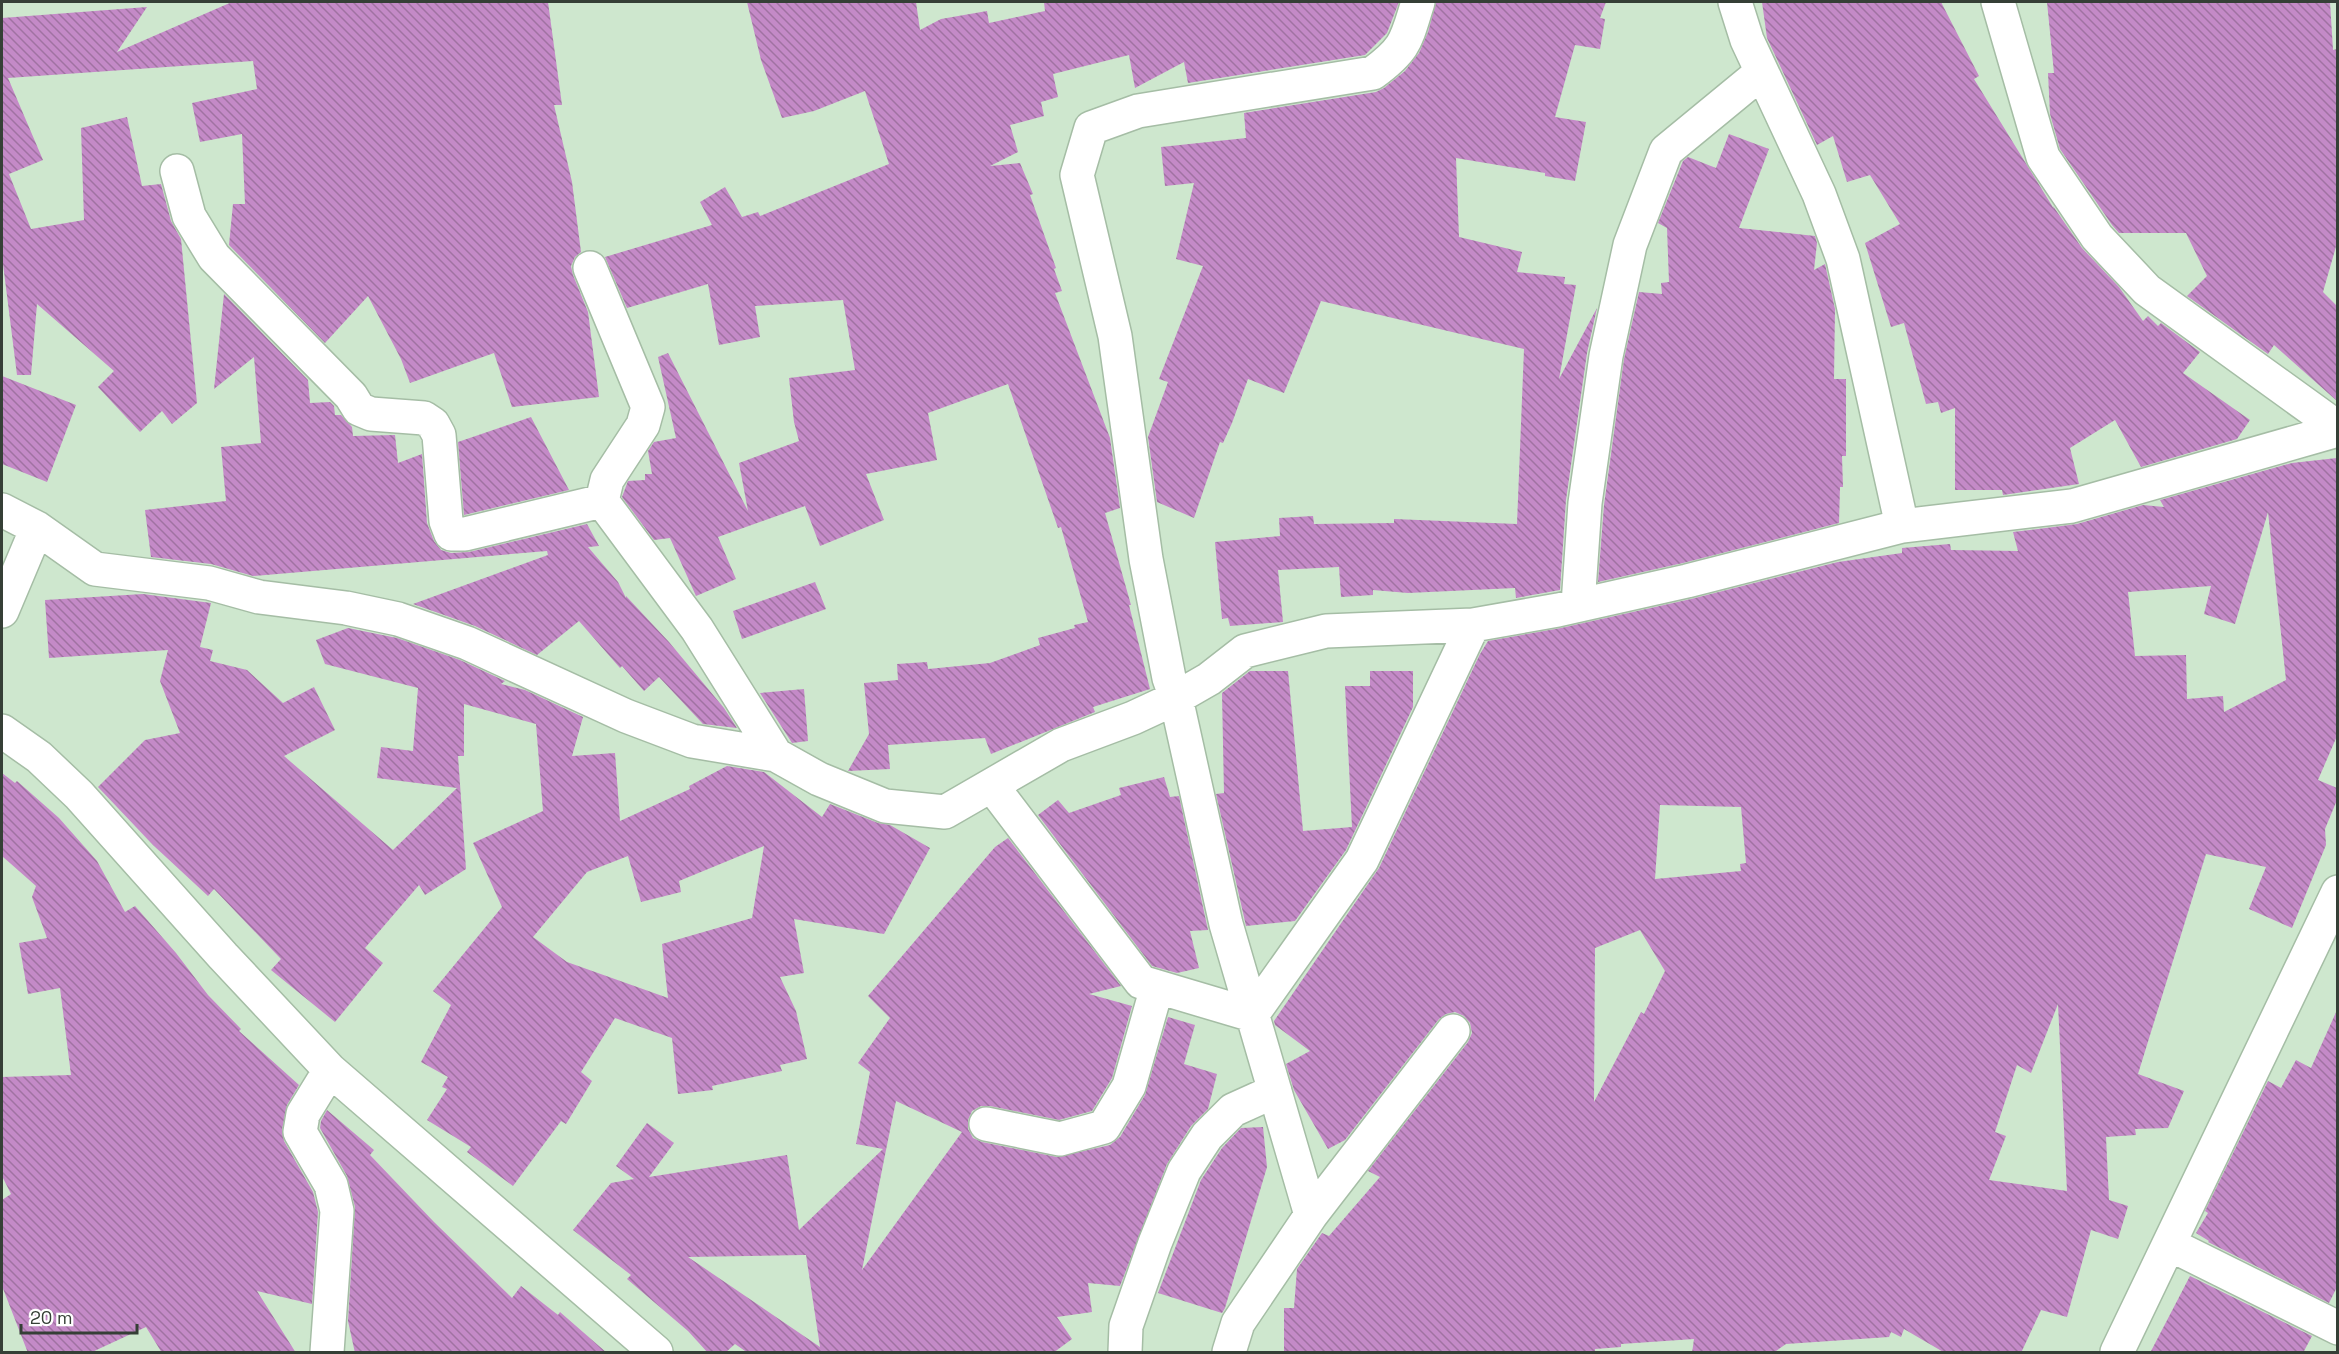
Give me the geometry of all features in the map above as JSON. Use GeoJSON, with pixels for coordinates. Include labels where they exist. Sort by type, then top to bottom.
{"type":"FeatureCollection","features":[{"type":"Feature","properties":{"kind":"street"},"geometry":{"type":"LineString","coordinates":[[1311,1215],[1226,924],[1176,698],[1169,678],[1146,559],[1115,336],[1077,175],[1091,128],[1138,111],[1373,73],[1391,60],[1404,46],[1418,2]]}},
{"type":"Feature","properties":{"kind":"street"},"geometry":{"type":"LineString","coordinates":[[1735,2],[1747,40],[1819,194],[1843,259],[1902,526]]}},
{"type":"Feature","properties":{"kind":"street"},"geometry":{"type":"LineString","coordinates":[[1998,2],[2043,157],[2097,237],[2147,290],[2337,429]]}},
{"type":"Feature","properties":{"kind":"street"},"geometry":{"type":"LineString","coordinates":[[1578,605],[1585,503],[1606,356],[1630,245],[1665,151],[1762,72]]}},
{"type":"Feature","properties":{"kind":"street"},"geometry":{"type":"LineString","coordinates":[[177,171],[189,216],[214,257],[351,396],[359,409],[371,414],[424,418],[433,424],[439,435],[447,521],[451,534],[465,534],[602,501]]}},
{"type":"Feature","properties":{"kind":"street"},"geometry":{"type":"LineString","coordinates":[[590,268],[648,407],[643,425],[607,480],[602,501]]}},
{"type":"Feature","properties":{"kind":"street"},"geometry":{"type":"LineString","coordinates":[[2,510],[37,528],[95,569],[209,583],[259,597],[346,608],[398,619],[467,643],[626,716],[692,741],[776,755],[819,779],[885,806],[945,812],[1061,745],[1133,718],[1176,698],[1209,679],[1245,651],[1326,631],[1473,625],[1687,581],[1902,526],[2072,506],[2337,429]]}},
{"type":"Feature","properties":{"kind":"street"},"geometry":{"type":"LineString","coordinates":[[602,501],[698,629],[776,755]]}},
{"type":"Feature","properties":{"kind":"street"},"geometry":{"type":"LineString","coordinates":[[2,611],[37,528]]}},
{"type":"Feature","properties":{"kind":"street"},"geometry":{"type":"LineString","coordinates":[[1252,1015],[1362,860],[1473,625]]}},
{"type":"Feature","properties":{"kind":"street"},"geometry":{"type":"LineString","coordinates":[[2,731],[39,757],[79,795],[223,956],[330,1070],[656,1353]]}},
{"type":"Feature","properties":{"kind":"street"},"geometry":{"type":"LineString","coordinates":[[993,786],[1141,982],[1252,1015]]}},
{"type":"Feature","properties":{"kind":"street"},"geometry":{"type":"LineString","coordinates":[[2117,1353],[2337,892]]}},
{"type":"Feature","properties":{"kind":"street"},"geometry":{"type":"LineString","coordinates":[[986,1124],[1060,1139],[1104,1127],[1129,1086],[1156,987]]}},
{"type":"Feature","properties":{"kind":"street"},"geometry":{"type":"LineString","coordinates":[[1229,1353],[1238,1323],[1311,1215],[1453,1031]]}},
{"type":"Feature","properties":{"kind":"street"},"geometry":{"type":"LineString","coordinates":[[327,1353],[337,1211],[331,1185],[300,1132],[303,1114],[330,1070]]}},
{"type":"Feature","properties":{"kind":"street"},"geometry":{"type":"LineString","coordinates":[[1125,1353],[1126,1326],[1155,1243],[1184,1171],[1207,1136],[1233,1110],[1275,1091]]}},
{"type":"Feature","properties":{"kind":"street"},"geometry":{"type":"LineString","coordinates":[[2169,1244],[2337,1328]]}},
{"type":"Feature","properties":{"kind":"building"},"geometry":{"type":"Polygon","coordinates":[[[232,2],[548,2],[562,105],[554,105],[572,182],[581,252],[575,257],[571,266],[588,312],[599,397],[512,407],[494,353],[410,383],[401,359],[368,296],[325,343],[229,245],[233,204],[245,204],[242,134],[200,142],[192,103],[257,89],[253,61],[8,78],[43,160],[9,174],[31,229],[84,220],[81,128],[127,117],[142,186],[161,184],[171,221],[181,239],[197,403],[172,424],[162,411],[140,432],[98,387],[114,371],[37,304],[31,375],[17,375],[2,256],[2,18],[147,7],[117,52],[232,2]]]}},
{"type":"Feature","properties":{"kind":"building"},"geometry":{"type":"Polygon","coordinates":[[[747,2],[916,2],[920,30],[941,19],[987,11],[989,23],[1045,11],[1044,2],[1399,2],[1387,33],[1365,55],[1188,83],[1184,62],[1135,88],[1129,55],[1053,74],[1058,97],[1041,102],[1044,116],[1010,125],[1018,152],[990,166],[1020,163],[1033,194],[1030,195],[1056,268],[1054,269],[1062,291],[1055,293],[1110,438],[1120,508],[1105,513],[1131,605],[1129,605],[1150,689],[1093,707],[1095,712],[991,754],[985,738],[888,745],[890,769],[848,771],[869,734],[864,683],[898,680],[897,664],[927,662],[928,669],[990,663],[1040,645],[1038,638],[1088,622],[1061,527],[1058,528],[1008,384],[928,413],[937,460],[866,474],[884,520],[820,546],[805,506],[718,537],[736,579],[696,596],[670,538],[654,540],[622,497],[628,481],[645,480],[645,474],[652,474],[648,451],[654,442],[676,438],[658,357],[668,353],[748,511],[739,463],[799,441],[794,422],[789,378],[855,370],[843,300],[755,306],[760,337],[719,345],[708,284],[627,308],[605,257],[712,225],[700,202],[725,187],[742,217],[758,212],[760,216],[889,164],[865,91],[814,111],[782,118],[761,60],[747,2]]]}},
{"type":"Feature","properties":{"kind":"building"},"geometry":{"type":"Polygon","coordinates":[[[1436,2],[1606,2],[1600,18],[1605,19],[1600,49],[1575,45],[1555,117],[1586,122],[1575,181],[1545,176],[1545,173],[1456,158],[1459,237],[1522,252],[1517,272],[1565,277],[1564,284],[1576,285],[1559,379],[1597,308],[1587,353],[1566,500],[1560,590],[1516,598],[1515,588],[1408,593],[1373,590],[1373,595],[1341,597],[1339,567],[1278,570],[1283,622],[1230,626],[1228,618],[1222,619],[1215,542],[1280,536],[1279,518],[1313,516],[1314,524],[1394,523],[1394,519],[1517,524],[1524,349],[1321,301],[1284,393],[1248,379],[1232,423],[1223,443],[1220,442],[1194,518],[1157,502],[1148,437],[1168,382],[1159,379],[1203,266],[1176,259],[1194,183],[1165,186],[1161,147],[1246,138],[1244,113],[1376,92],[1384,88],[1405,71],[1419,53],[1428,32],[1436,2]]]}},
{"type":"Feature","properties":{"kind":"building"},"geometry":{"type":"Polygon","coordinates":[[[1762,2],[1941,2],[1979,76],[1974,79],[2054,209],[2053,206],[2082,248],[2119,287],[2143,321],[2148,316],[2158,326],[2161,323],[2200,352],[2183,373],[2250,420],[2237,439],[2141,467],[2115,420],[2070,448],[2079,484],[2003,495],[2002,490],[1955,490],[1955,408],[1941,413],[1938,402],[1926,404],[1904,323],[1891,327],[1865,243],[1900,224],[1870,175],[1847,182],[1833,136],[1817,145],[1767,38],[1762,2]]]}},
{"type":"Feature","properties":{"kind":"building"},"geometry":{"type":"Polygon","coordinates":[[[2047,2],[2330,2],[2333,50],[2337,49],[2337,243],[2323,292],[2337,306],[2337,401],[2274,345],[2268,354],[2187,296],[2207,276],[2186,233],[2119,233],[2112,225],[2060,149],[2050,114],[2048,73],[2054,73],[2047,2]]]}},
{"type":"Feature","properties":{"kind":"building"},"geometry":{"type":"Polygon","coordinates":[[[1729,134],[1769,149],[1739,228],[1815,236],[1817,243],[1814,270],[1825,264],[1835,309],[1834,379],[1846,379],[1846,456],[1842,456],[1843,487],[1840,487],[1839,523],[1598,582],[1604,505],[1624,359],[1639,292],[1662,294],[1661,283],[1669,282],[1667,228],[1658,223],[1683,161],[1688,157],[1716,168],[1729,134]]]}},
{"type":"Feature","properties":{"kind":"building"},"geometry":{"type":"Polygon","coordinates":[[[224,294],[308,380],[310,403],[330,402],[334,406],[335,415],[341,415],[352,427],[353,436],[395,435],[398,463],[422,454],[427,523],[434,541],[441,550],[451,553],[469,552],[587,524],[599,546],[588,547],[618,582],[626,598],[626,596],[669,642],[724,708],[737,728],[703,724],[659,677],[644,691],[622,666],[620,668],[579,621],[537,655],[475,626],[413,604],[548,555],[547,551],[253,576],[211,564],[151,557],[145,510],[226,501],[221,447],[261,443],[254,357],[214,389],[224,294]]]}},
{"type":"Feature","properties":{"kind":"building"},"geometry":{"type":"Polygon","coordinates":[[[2,376],[76,405],[47,482],[2,464],[2,376]]]}},
{"type":"Feature","properties":{"kind":"building"},"geometry":{"type":"Polygon","coordinates":[[[531,417],[569,490],[464,515],[458,442],[531,417]]]}},
{"type":"Feature","properties":{"kind":"building"},"geometry":{"type":"Polygon","coordinates":[[[2337,458],[2337,736],[2318,780],[2337,788],[2337,800],[2325,829],[2326,845],[2292,928],[2249,909],[2266,867],[2206,854],[2138,1074],[2184,1091],[2168,1128],[2135,1129],[2136,1135],[2106,1137],[2109,1200],[2128,1206],[2118,1239],[2091,1230],[2067,1317],[2041,1310],[2021,1353],[1945,1353],[1904,1329],[1901,1337],[1891,1332],[1889,1337],[1786,1344],[1773,1353],[1692,1353],[1694,1339],[1621,1344],[1621,1347],[1595,1349],[1595,1353],[1284,1353],[1284,1308],[1294,1308],[1297,1269],[1322,1233],[1329,1236],[1380,1177],[1368,1171],[1468,1042],[1472,1033],[1470,1023],[1464,1016],[1455,1012],[1439,1019],[1345,1140],[1328,1149],[1294,1090],[1286,1064],[1310,1051],[1275,1025],[1274,1021],[1379,868],[1488,641],[1561,628],[1691,599],[1838,562],[1902,553],[1902,548],[1950,544],[1951,550],[2018,551],[2013,532],[2077,524],[2143,505],[2164,507],[2160,500],[2292,463],[2337,458]],[[2268,512],[2235,624],[2204,614],[2211,586],[2128,592],[2135,656],[2186,655],[2187,699],[2223,696],[2224,712],[2286,680],[2268,512]],[[1660,805],[1655,879],[1741,871],[1740,864],[1746,863],[1741,807],[1660,805]],[[1640,930],[1595,948],[1594,1102],[1641,1012],[1644,1014],[1665,971],[1640,930]],[[2058,1004],[2031,1073],[2017,1065],[1995,1132],[2006,1136],[1989,1180],[2067,1191],[2058,1004]]]}},
{"type":"Feature","properties":{"kind":"building"},"geometry":{"type":"Polygon","coordinates":[[[815,582],[826,609],[742,639],[733,611],[815,582]]]}},
{"type":"Feature","properties":{"kind":"building"},"geometry":{"type":"Polygon","coordinates":[[[143,594],[211,603],[200,647],[213,650],[210,661],[247,670],[283,703],[314,687],[335,730],[284,756],[393,850],[457,788],[377,778],[381,747],[413,751],[418,688],[325,664],[316,640],[348,628],[397,638],[460,660],[505,681],[501,684],[525,690],[583,717],[572,756],[615,753],[620,821],[690,789],[689,786],[727,766],[764,772],[822,817],[830,804],[878,823],[890,825],[930,848],[884,934],[794,919],[804,973],[780,977],[796,1011],[807,1059],[780,1065],[782,1071],[712,1086],[713,1090],[678,1094],[672,1038],[615,1018],[581,1072],[592,1081],[566,1124],[561,1121],[513,1186],[467,1152],[471,1147],[427,1120],[447,1089],[442,1087],[448,1077],[421,1062],[451,1005],[433,991],[502,907],[473,843],[543,811],[536,724],[464,704],[464,756],[458,756],[466,869],[425,895],[419,885],[365,948],[383,963],[335,1022],[271,970],[281,959],[214,889],[208,896],[153,845],[98,787],[145,740],[180,733],[160,681],[168,650],[49,658],[45,600],[143,594]],[[764,846],[679,881],[681,892],[641,902],[628,856],[587,872],[533,937],[567,962],[668,998],[662,944],[752,918],[764,846]]]}},
{"type":"Feature","properties":{"kind":"building"},"geometry":{"type":"Polygon","coordinates":[[[1250,671],[1288,671],[1303,831],[1352,827],[1345,686],[1370,686],[1370,671],[1413,671],[1413,707],[1346,850],[1295,921],[1246,926],[1216,794],[1224,793],[1222,693],[1250,671]]]}},
{"type":"Feature","properties":{"kind":"building"},"geometry":{"type":"Polygon","coordinates":[[[804,689],[808,741],[792,743],[760,693],[804,689]]]}},
{"type":"Feature","properties":{"kind":"building"},"geometry":{"type":"Polygon","coordinates":[[[2,773],[15,783],[17,781],[59,818],[97,861],[125,912],[135,906],[176,953],[208,995],[241,1029],[239,1031],[299,1085],[287,1105],[282,1130],[284,1141],[313,1192],[318,1212],[312,1304],[257,1291],[296,1353],[162,1353],[146,1327],[90,1353],[28,1353],[2,1286],[2,1200],[11,1194],[2,1176],[2,1077],[71,1075],[60,988],[28,994],[19,943],[47,938],[32,897],[36,886],[2,856],[2,773]]]}},
{"type":"Feature","properties":{"kind":"building"},"geometry":{"type":"Polygon","coordinates":[[[1164,777],[1170,797],[1179,796],[1208,930],[1190,931],[1199,968],[1177,973],[1152,966],[1038,815],[1058,800],[1069,813],[1121,795],[1119,788],[1164,777]]]}},
{"type":"Feature","properties":{"kind":"building"},"geometry":{"type":"Polygon","coordinates":[[[1008,838],[1121,986],[1089,994],[1132,1006],[1112,1078],[1092,1111],[1059,1120],[981,1106],[972,1111],[968,1120],[968,1129],[973,1138],[982,1142],[1057,1157],[1110,1145],[1120,1137],[1145,1095],[1168,1017],[1195,1025],[1184,1064],[1217,1074],[1208,1109],[1191,1126],[1167,1164],[1120,1286],[1088,1283],[1092,1312],[1057,1317],[1072,1339],[1053,1353],[748,1353],[735,1344],[725,1353],[708,1353],[688,1331],[627,1279],[631,1275],[573,1230],[611,1183],[634,1179],[616,1166],[647,1123],[674,1143],[649,1177],[787,1155],[799,1230],[883,1149],[856,1144],[870,1072],[858,1063],[890,1018],[868,996],[995,847],[1008,838]],[[896,1101],[886,1150],[862,1270],[962,1132],[896,1101]],[[803,1255],[688,1257],[820,1347],[806,1255],[803,1255]]]}},
{"type":"Feature","properties":{"kind":"building"},"geometry":{"type":"Polygon","coordinates":[[[2337,1010],[2337,1287],[2329,1303],[2208,1242],[2196,1233],[2208,1213],[2205,1211],[2268,1081],[2281,1088],[2296,1060],[2311,1068],[2337,1010]]]}},
{"type":"Feature","properties":{"kind":"building"},"geometry":{"type":"Polygon","coordinates":[[[327,1110],[374,1150],[370,1155],[512,1298],[521,1286],[558,1315],[560,1312],[607,1353],[355,1353],[348,1321],[355,1207],[347,1176],[320,1128],[327,1110]]]}},
{"type":"Feature","properties":{"kind":"building"},"geometry":{"type":"Polygon","coordinates":[[[1263,1127],[1267,1167],[1222,1313],[1158,1293],[1201,1180],[1222,1148],[1241,1128],[1263,1127]]]}},
{"type":"Feature","properties":{"kind":"building"},"geometry":{"type":"Polygon","coordinates":[[[2190,1276],[2312,1336],[2303,1353],[2150,1353],[2190,1276]]]}}]}
